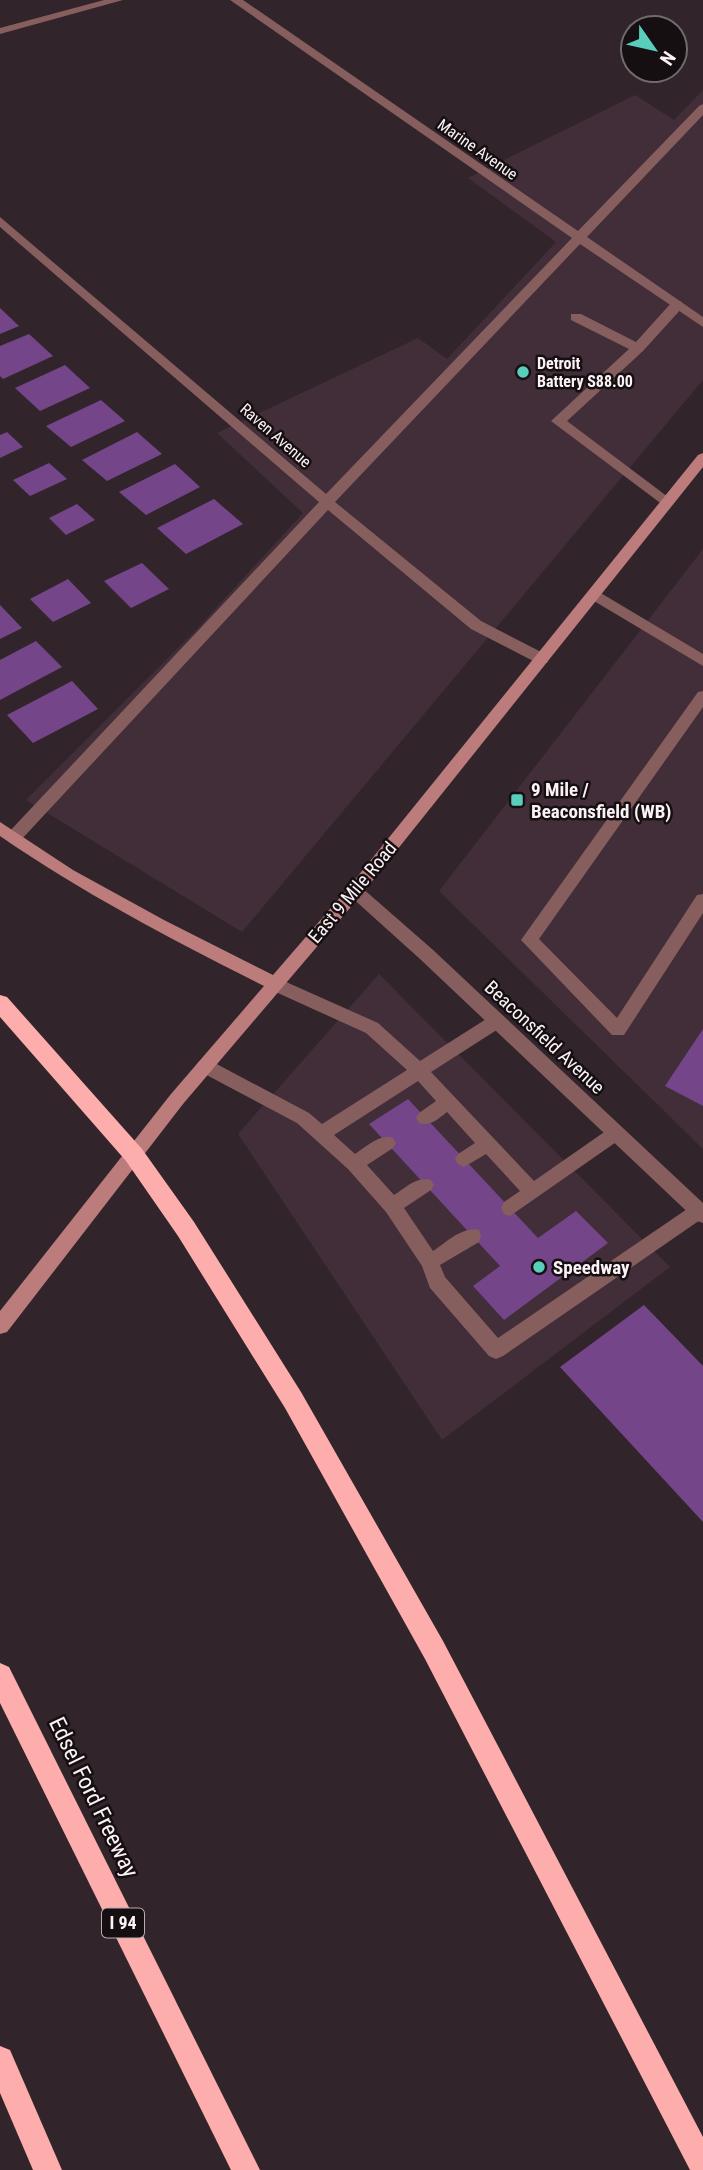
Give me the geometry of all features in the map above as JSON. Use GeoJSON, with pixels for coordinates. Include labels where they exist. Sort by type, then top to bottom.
{"type":"FeatureCollection","features":[{"type":"Feature","properties":{"kind":"highway"},"geometry":{"type":"LineString","coordinates":[[0,1003],[134,1155],[186,1229],[293,1400],[421,1626],[703,2166]]}},
{"type":"Feature","properties":{"kind":"highway","name":"Edsel Ford Freeway"},"geometry":{"type":"LineString","coordinates":[[0,1675],[246,2170]]}},
{"type":"Feature","properties":{"kind":"highway"},"geometry":{"type":"LineString","coordinates":[[0,2060],[48,2170]]}},
{"type":"Feature","properties":{"kind":"main road","name":"East 9 Mile Road"},"geometry":{"type":"LineString","coordinates":[[0,1326],[205,1066],[355,891],[703,457]]}},
{"type":"Feature","properties":{"kind":"main road"},"geometry":{"type":"LineString","coordinates":[[7,833],[67,874],[275,984]]}},
{"type":"Feature","properties":{"kind":"street"},"geometry":{"type":"LineString","coordinates":[[0,31],[117,0]]}},
{"type":"Feature","properties":{"kind":"street","name":"Marine Avenue"},"geometry":{"type":"LineString","coordinates":[[236,0],[703,323]]}},
{"type":"Feature","properties":{"kind":"street"},"geometry":{"type":"LineString","coordinates":[[7,833],[579,237],[652,169],[703,108]]}},
{"type":"Feature","properties":{"kind":"street","name":"Raven Avenue"},"geometry":{"type":"LineString","coordinates":[[0,221],[327,502],[476,625],[542,659]]}},
{"type":"Feature","properties":{"kind":"street"},"geometry":{"type":"LineString","coordinates":[[667,503],[558,421],[638,348],[677,305]]}},
{"type":"Feature","properties":{"kind":"street"},"geometry":{"type":"LineString","coordinates":[[576,317],[638,348]]}},
{"type":"Feature","properties":{"kind":"street"},"geometry":{"type":"LineString","coordinates":[[594,594],[703,660]]}},
{"type":"Feature","properties":{"kind":"street"},"geometry":{"type":"LineString","coordinates":[[703,696],[529,940],[618,1030],[703,900]]}},
{"type":"Feature","properties":{"kind":"street","name":"Beaconsfield Avenue"},"geometry":{"type":"LineString","coordinates":[[355,891],[701,1213]]}},
{"type":"Feature","properties":{"kind":"street"},"geometry":{"type":"LineString","coordinates":[[275,984],[372,1028],[418,1070],[533,1192]]}},
{"type":"Feature","properties":{"kind":"street"},"geometry":{"type":"LineString","coordinates":[[322,1134],[497,1021]]}},
{"type":"Feature","properties":{"kind":"street"},"geometry":{"type":"LineString","coordinates":[[205,1066],[303,1118],[354,1164],[392,1206],[430,1262],[438,1282],[496,1350],[701,1213]]}},
{"type":"Feature","properties":{"kind":"street"},"geometry":{"type":"LineString","coordinates":[[425,1118],[449,1102]]}},
{"type":"Feature","properties":{"kind":"street"},"geometry":{"type":"LineString","coordinates":[[510,1208],[616,1133]]}},
{"type":"Feature","properties":{"kind":"street"},"geometry":{"type":"LineString","coordinates":[[354,1164],[387,1143]]}},
{"type":"Feature","properties":{"kind":"street"},"geometry":{"type":"LineString","coordinates":[[464,1159],[488,1144]]}},
{"type":"Feature","properties":{"kind":"street"},"geometry":{"type":"LineString","coordinates":[[392,1206],[425,1185]]}},
{"type":"Feature","properties":{"kind":"street"},"geometry":{"type":"LineString","coordinates":[[430,1262],[472,1236]]}},
{"type":"Feature","properties":{"kind":"shaded area"},"geometry":{"type":"Polygon","coordinates":[[[703,90],[703,380],[242,932],[26,800],[195,631],[303,513],[217,433],[418,338],[447,359],[556,242],[468,178],[635,95],[674,120],[703,90]]]}},
{"type":"Feature","properties":{"kind":"shaded area"},"geometry":{"type":"Polygon","coordinates":[[[703,549],[703,1149],[439,891],[703,549]]]}},
{"type":"Feature","properties":{"kind":"shaded area"},"geometry":{"type":"Polygon","coordinates":[[[379,974],[670,1267],[442,1440],[238,1134],[379,974]]]}},
{"type":"Feature","properties":{"kind":"building"},"geometry":{"type":"Polygon","coordinates":[[[0,308],[19,326],[0,334],[0,308]]]}},
{"type":"Feature","properties":{"kind":"building"},"geometry":{"type":"Polygon","coordinates":[[[29,334],[53,356],[3,379],[0,376],[0,346],[29,334]]]}},
{"type":"Feature","properties":{"kind":"building"},"geometry":{"type":"Polygon","coordinates":[[[65,365],[90,388],[40,411],[15,388],[65,365]]]}},
{"type":"Feature","properties":{"kind":"building"},"geometry":{"type":"Polygon","coordinates":[[[101,400],[125,421],[71,447],[46,426],[101,400]]]}},
{"type":"Feature","properties":{"kind":"building"},"geometry":{"type":"Polygon","coordinates":[[[7,432],[23,447],[0,458],[0,435],[7,432]]]}},
{"type":"Feature","properties":{"kind":"building"},"geometry":{"type":"Polygon","coordinates":[[[137,432],[162,454],[107,481],[82,460],[137,432]]]}},
{"type":"Feature","properties":{"kind":"building"},"geometry":{"type":"Polygon","coordinates":[[[49,463],[67,479],[30,496],[13,480],[49,463]]]}},
{"type":"Feature","properties":{"kind":"building"},"geometry":{"type":"Polygon","coordinates":[[[175,464],[200,487],[146,515],[119,492],[175,464]]]}},
{"type":"Feature","properties":{"kind":"building"},"geometry":{"type":"Polygon","coordinates":[[[214,499],[243,524],[186,554],[157,528],[214,499]]]}},
{"type":"Feature","properties":{"kind":"building"},"geometry":{"type":"Polygon","coordinates":[[[77,504],[95,520],[66,535],[49,518],[77,504]]]}},
{"type":"Feature","properties":{"kind":"building"},"geometry":{"type":"Polygon","coordinates":[[[142,563],[169,589],[131,608],[104,581],[142,563]]]}},
{"type":"Feature","properties":{"kind":"building"},"geometry":{"type":"Polygon","coordinates":[[[68,579],[91,603],[53,622],[30,599],[68,579]]]}},
{"type":"Feature","properties":{"kind":"building"},"geometry":{"type":"Polygon","coordinates":[[[0,605],[22,628],[0,639],[0,605]]]}},
{"type":"Feature","properties":{"kind":"building"},"geometry":{"type":"Polygon","coordinates":[[[36,641],[62,667],[0,700],[0,660],[36,641]]]}},
{"type":"Feature","properties":{"kind":"building"},"geometry":{"type":"Polygon","coordinates":[[[72,681],[98,709],[33,743],[7,715],[72,681]]]}},
{"type":"Feature","properties":{"kind":"building"},"geometry":{"type":"Polygon","coordinates":[[[703,1029],[703,1106],[665,1086],[703,1029]]]}},
{"type":"Feature","properties":{"kind":"building"},"geometry":{"type":"Polygon","coordinates":[[[408,1099],[538,1238],[576,1211],[608,1243],[504,1320],[473,1286],[500,1266],[369,1124],[408,1099]]]}},
{"type":"Feature","properties":{"kind":"building"},"geometry":{"type":"Polygon","coordinates":[[[644,1305],[703,1366],[703,1522],[560,1367],[644,1305]]]}},
{"type":"Feature","properties":{"kind":"place","name":"Detroit Battery S88.00"},"geometry":{"type":"Point","coordinates":[523,372]}},
{"type":"Feature","properties":{"kind":"place","name":"9 Mile / Beaconsfield (WB)"},"geometry":{"type":"Point","coordinates":[517,800]}},
{"type":"Feature","properties":{"kind":"place","name":"Speedway"},"geometry":{"type":"Point","coordinates":[539,1267]}}]}
